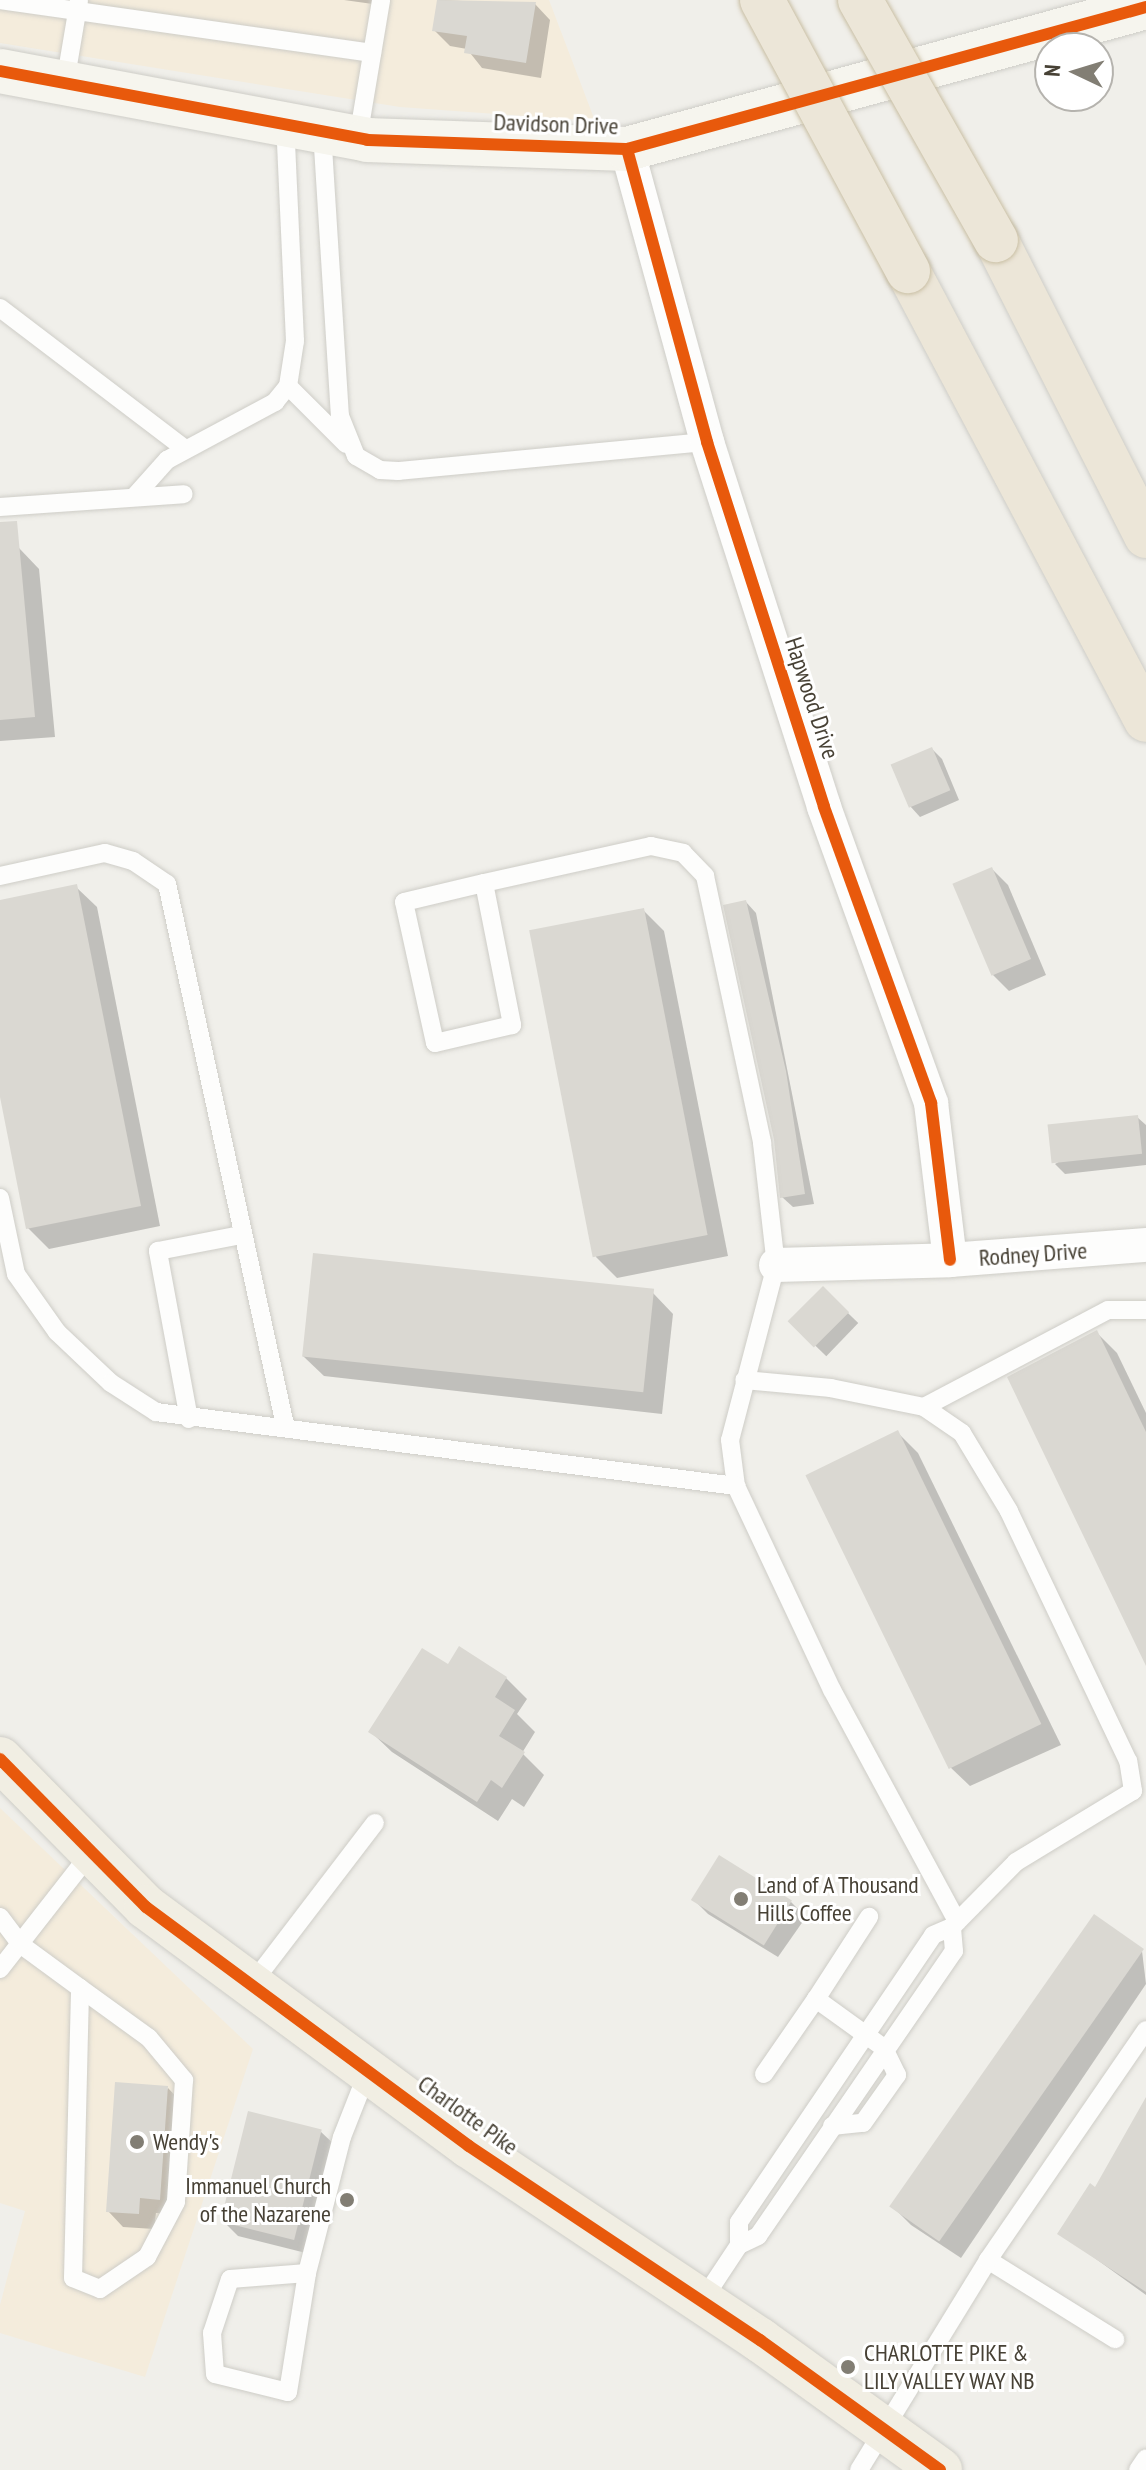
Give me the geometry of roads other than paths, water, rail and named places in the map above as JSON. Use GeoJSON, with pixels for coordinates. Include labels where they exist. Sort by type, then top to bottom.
{"type":"FeatureCollection","features":[{"type":"Feature","properties":{"kind":"highway"},"geometry":{"type":"LineString","coordinates":[[762,0],[1146,720]]}},
{"type":"Feature","properties":{"kind":"highway"},"geometry":{"type":"LineString","coordinates":[[860,0],[996,240],[1146,536]]}},
{"type":"Feature","properties":{"kind":"main road","name":"Charlotte Pike"},"geometry":{"type":"LineString","coordinates":[[0,1759],[89,1855],[146,1907],[369,2068],[469,2146],[702,2301],[884,2434],[940,2470]]}},
{"type":"Feature","properties":{"kind":"street","name":"Davidson Drive"},"geometry":{"type":"LineString","coordinates":[[0,71],[322,131],[627,149],[1146,7]]}},
{"type":"Feature","properties":{"kind":"street","name":"Hapwood Drive"},"geometry":{"type":"LineString","coordinates":[[627,149],[707,442],[824,807],[931,1103],[950,1260]]}},
{"type":"Feature","properties":{"kind":"street","name":"Rodney Drive"},"geometry":{"type":"LineString","coordinates":[[776,1265],[950,1260],[1146,1245]]}},
{"type":"Feature","properties":{"kind":"lane"},"geometry":{"type":"LineString","coordinates":[[0,0],[78,4],[372,53]]}},
{"type":"Feature","properties":{"kind":"lane"},"geometry":{"type":"LineString","coordinates":[[134,497],[152,471],[185,449],[275,402],[288,386],[322,131],[372,53],[381,0]]}},
{"type":"Feature","properties":{"kind":"lane"},"geometry":{"type":"LineString","coordinates":[[65,83],[78,4]]}},
{"type":"Feature","properties":{"kind":"lane"},"geometry":{"type":"LineString","coordinates":[[322,131],[340,416],[348,447]]}},
{"type":"Feature","properties":{"kind":"lane"},"geometry":{"type":"LineString","coordinates":[[0,308],[185,449]]}},
{"type":"Feature","properties":{"kind":"lane"},"geometry":{"type":"LineString","coordinates":[[288,386],[368,464],[398,471],[707,442]]}},
{"type":"Feature","properties":{"kind":"lane"},"geometry":{"type":"LineString","coordinates":[[0,507],[184,494]]}},
{"type":"Feature","properties":{"kind":"lane"},"geometry":{"type":"LineString","coordinates":[[484,883],[512,1025],[435,1043],[404,902],[484,883],[651,846],[683,853],[705,876],[762,1143],[776,1265],[730,1440],[736,1486],[832,1690],[954,1924],[954,1951],[884,2048],[758,2236],[739,2245],[702,2301]]}},
{"type":"Feature","properties":{"kind":"lane"},"geometry":{"type":"LineString","coordinates":[[0,876],[105,853],[133,861],[167,884],[241,1235],[285,1425]]}},
{"type":"Feature","properties":{"kind":"lane"},"geometry":{"type":"LineString","coordinates":[[0,1198],[16,1274],[57,1332],[111,1383],[156,1412],[189,1419],[285,1425],[736,1486]]}},
{"type":"Feature","properties":{"kind":"lane"},"geometry":{"type":"LineString","coordinates":[[189,1419],[158,1251],[241,1235]]}},
{"type":"Feature","properties":{"kind":"lane"},"geometry":{"type":"LineString","coordinates":[[924,1407],[1108,1310],[1146,1310]]}},
{"type":"Feature","properties":{"kind":"lane"},"geometry":{"type":"LineString","coordinates":[[739,2245],[739,2222],[933,1935],[954,1924],[1016,1862],[1140,1788],[1009,1511],[962,1433],[924,1407],[831,1388],[744,1380]]}},
{"type":"Feature","properties":{"kind":"lane"},"geometry":{"type":"LineString","coordinates":[[251,1985],[375,1823]]}},
{"type":"Feature","properties":{"kind":"lane"},"geometry":{"type":"LineString","coordinates":[[0,1969],[89,1855]]}},
{"type":"Feature","properties":{"kind":"lane"},"geometry":{"type":"LineString","coordinates":[[0,1917],[20,1944],[149,2038],[184,2080],[176,2202],[147,2257],[100,2289],[73,2278],[80,1988]]}},
{"type":"Feature","properties":{"kind":"lane"},"geometry":{"type":"LineString","coordinates":[[764,2074],[869,1917]]}},
{"type":"Feature","properties":{"kind":"lane"},"geometry":{"type":"LineString","coordinates":[[816,1999],[884,2048]]}},
{"type":"Feature","properties":{"kind":"lane"},"geometry":{"type":"LineString","coordinates":[[859,2470],[884,2434],[988,2260],[1146,2031]]}},
{"type":"Feature","properties":{"kind":"lane"},"geometry":{"type":"LineString","coordinates":[[307,2273],[230,2279],[212,2333],[215,2374],[288,2392],[307,2273],[342,2137],[369,2068]]}},
{"type":"Feature","properties":{"kind":"lane"},"geometry":{"type":"LineString","coordinates":[[988,2260],[1115,2339]]}},
{"type":"Feature","properties":{"kind":"lane"},"geometry":{"type":"LineString","coordinates":[[1138,2470],[1146,2458]]}},
{"type":"Feature","properties":{"kind":"place","name":"Land of A Thousand Hills Coffee"},"geometry":{"type":"Point","coordinates":[741,1899]}},
{"type":"Feature","properties":{"kind":"place","name":"Wendy's"},"geometry":{"type":"Point","coordinates":[137,2142]}},
{"type":"Feature","properties":{"kind":"place","name":"Immanuel Church of the Nazarene"},"geometry":{"type":"Point","coordinates":[347,2200]}},
{"type":"Feature","properties":{"kind":"place","name":"CHARLOTTE PIKE & LILY VALLEY WAY NB"},"geometry":{"type":"Point","coordinates":[848,2367]}}]}
